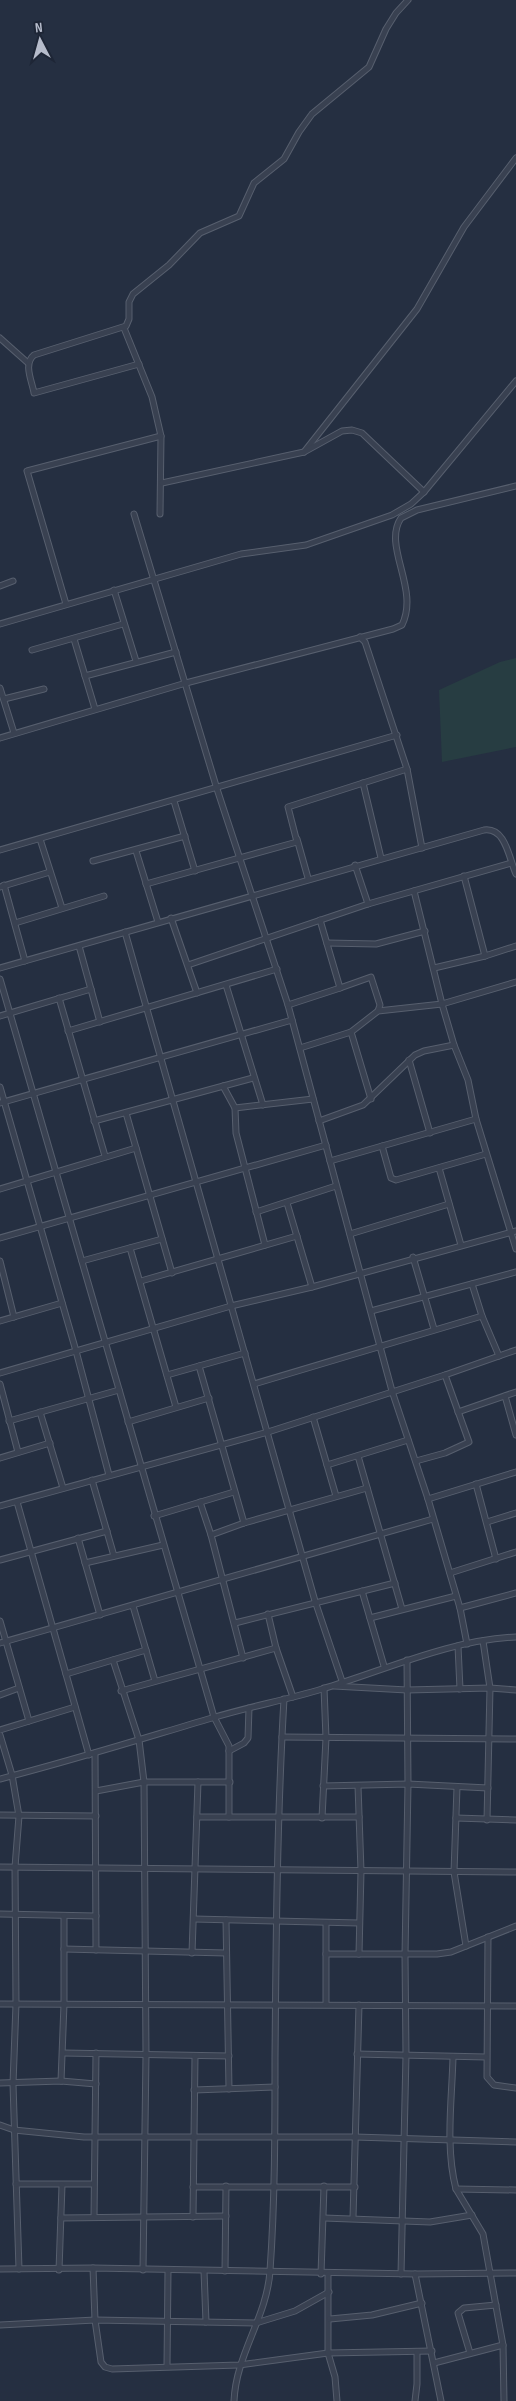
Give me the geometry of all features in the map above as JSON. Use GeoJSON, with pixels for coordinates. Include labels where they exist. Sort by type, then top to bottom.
{"type":"FeatureCollection","features":[{"type":"Feature","properties":{"kind":"street"},"geometry":{"type":"LineString","coordinates":[[28,363],[34,355],[124,328],[129,321],[129,302],[133,294],[169,265],[200,232],[239,216],[254,183],[276,168],[284,159],[299,132],[312,114],[369,67],[386,29],[396,13],[408,0]]}},
{"type":"Feature","properties":{"kind":"street"},"geometry":{"type":"LineString","coordinates":[[304,452],[417,308],[464,227],[516,158]]}},
{"type":"Feature","properties":{"kind":"street"},"geometry":{"type":"LineString","coordinates":[[124,328],[152,397],[161,436],[162,482],[160,514]]}},
{"type":"Feature","properties":{"kind":"street"},"geometry":{"type":"LineString","coordinates":[[0,338],[28,363],[34,393],[140,364]]}},
{"type":"Feature","properties":{"kind":"street"},"geometry":{"type":"LineString","coordinates":[[0,624],[241,554],[306,545],[392,515],[411,504],[424,492],[516,381]]}},
{"type":"Feature","properties":{"kind":"street"},"geometry":{"type":"LineString","coordinates":[[162,482],[304,452],[342,431],[352,430],[362,433],[424,492]]}},
{"type":"Feature","properties":{"kind":"street"},"geometry":{"type":"LineString","coordinates":[[66,604],[27,471],[161,436]]}},
{"type":"Feature","properties":{"kind":"street"},"geometry":{"type":"LineString","coordinates":[[0,738],[186,683],[393,630],[402,625],[408,603],[394,534],[401,518],[417,510],[516,486]]}},
{"type":"Feature","properties":{"kind":"street"},"geometry":{"type":"LineString","coordinates":[[134,514],[250,895],[277,969],[288,1006],[392,1392],[434,1519],[460,1608],[467,1644]]}},
{"type":"Feature","properties":{"kind":"street"},"geometry":{"type":"LineString","coordinates":[[0,586],[13,581]]}},
{"type":"Feature","properties":{"kind":"street"},"geometry":{"type":"LineString","coordinates":[[114,590],[136,661]]}},
{"type":"Feature","properties":{"kind":"street"},"geometry":{"type":"LineString","coordinates":[[32,650],[123,624]]}},
{"type":"Feature","properties":{"kind":"street"},"geometry":{"type":"LineString","coordinates":[[360,637],[365,642],[407,769],[422,848]]}},
{"type":"Feature","properties":{"kind":"street"},"geometry":{"type":"LineString","coordinates":[[74,639],[95,710]]}},
{"type":"Feature","properties":{"kind":"street"},"geometry":{"type":"LineString","coordinates":[[85,676],[176,652]]}},
{"type":"Feature","properties":{"kind":"street"},"geometry":{"type":"LineString","coordinates":[[0,688],[14,734]]}},
{"type":"Feature","properties":{"kind":"street"},"geometry":{"type":"LineString","coordinates":[[4,699],[44,689]]}},
{"type":"Feature","properties":{"kind":"street"},"geometry":{"type":"LineString","coordinates":[[0,850],[217,789],[397,735]]}},
{"type":"Feature","properties":{"kind":"street"},"geometry":{"type":"LineString","coordinates":[[288,807],[407,769]]}},
{"type":"Feature","properties":{"kind":"street"},"geometry":{"type":"LineString","coordinates":[[362,782],[382,858]]}},
{"type":"Feature","properties":{"kind":"street"},"geometry":{"type":"LineString","coordinates":[[174,801],[196,871]]}},
{"type":"Feature","properties":{"kind":"street"},"geometry":{"type":"LineString","coordinates":[[146,884],[297,842],[288,807]]}},
{"type":"Feature","properties":{"kind":"street"},"geometry":{"type":"LineString","coordinates":[[288,807],[308,878]]}},
{"type":"Feature","properties":{"kind":"street"},"geometry":{"type":"LineString","coordinates":[[0,968],[308,878],[490,829],[501,836],[516,874]]}},
{"type":"Feature","properties":{"kind":"street"},"geometry":{"type":"LineString","coordinates":[[93,861],[136,851],[185,836]]}},
{"type":"Feature","properties":{"kind":"street"},"geometry":{"type":"LineString","coordinates":[[40,839],[62,908]]}},
{"type":"Feature","properties":{"kind":"street"},"geometry":{"type":"LineString","coordinates":[[136,851],[158,922]]}},
{"type":"Feature","properties":{"kind":"street"},"geometry":{"type":"LineString","coordinates":[[188,965],[368,904],[511,863]]}},
{"type":"Feature","properties":{"kind":"street"},"geometry":{"type":"LineString","coordinates":[[355,865],[368,904]]}},
{"type":"Feature","properties":{"kind":"street"},"geometry":{"type":"LineString","coordinates":[[25,961],[2,886],[50,872]]}},
{"type":"Feature","properties":{"kind":"street"},"geometry":{"type":"LineString","coordinates":[[464,876],[485,956]]}},
{"type":"Feature","properties":{"kind":"street"},"geometry":{"type":"LineString","coordinates":[[414,891],[442,1004],[454,1045],[468,1080],[476,1120],[513,1232],[516,1249]]}},
{"type":"Feature","properties":{"kind":"street"},"geometry":{"type":"LineString","coordinates":[[14,923],[104,896]]}},
{"type":"Feature","properties":{"kind":"street"},"geometry":{"type":"LineString","coordinates":[[171,918],[197,993]]}},
{"type":"Feature","properties":{"kind":"street"},"geometry":{"type":"LineString","coordinates":[[320,920],[340,988]]}},
{"type":"Feature","properties":{"kind":"street"},"geometry":{"type":"LineString","coordinates":[[327,943],[376,944],[425,931]]}},
{"type":"Feature","properties":{"kind":"street"},"geometry":{"type":"LineString","coordinates":[[125,932],[146,1009],[162,1057],[195,1184],[268,1432],[315,1601],[342,1681]]}},
{"type":"Feature","properties":{"kind":"street"},"geometry":{"type":"LineString","coordinates":[[78,946],[100,1022]]}},
{"type":"Feature","properties":{"kind":"street"},"geometry":{"type":"LineString","coordinates":[[434,968],[485,956],[516,946]]}},
{"type":"Feature","properties":{"kind":"street"},"geometry":{"type":"LineString","coordinates":[[68,1031],[277,969]]}},
{"type":"Feature","properties":{"kind":"street"},"geometry":{"type":"LineString","coordinates":[[288,1006],[371,977],[380,1005],[378,1011]]}},
{"type":"Feature","properties":{"kind":"street"},"geometry":{"type":"LineString","coordinates":[[0,979],[154,1516],[214,1717],[227,1741],[230,1782],[229,1817]]}},
{"type":"Feature","properties":{"kind":"street"},"geometry":{"type":"LineString","coordinates":[[300,1048],[351,1032],[378,1011],[442,1004],[516,982]]}},
{"type":"Feature","properties":{"kind":"street"},"geometry":{"type":"LineString","coordinates":[[226,985],[253,1078],[263,1105]]}},
{"type":"Feature","properties":{"kind":"street"},"geometry":{"type":"LineString","coordinates":[[0,1016],[91,989]]}},
{"type":"Feature","properties":{"kind":"street"},"geometry":{"type":"LineString","coordinates":[[58,998],[105,1156]]}},
{"type":"Feature","properties":{"kind":"street"},"geometry":{"type":"LineString","coordinates":[[2,1102],[292,1020]]}},
{"type":"Feature","properties":{"kind":"street"},"geometry":{"type":"LineString","coordinates":[[351,1032],[371,1099]]}},
{"type":"Feature","properties":{"kind":"street"},"geometry":{"type":"LineString","coordinates":[[319,1121],[363,1105],[409,1060],[424,1051],[454,1045]]}},
{"type":"Feature","properties":{"kind":"street"},"geometry":{"type":"LineString","coordinates":[[409,1060],[430,1133]]}},
{"type":"Feature","properties":{"kind":"street"},"geometry":{"type":"LineString","coordinates":[[94,1121],[253,1078]]}},
{"type":"Feature","properties":{"kind":"street"},"geometry":{"type":"LineString","coordinates":[[223,1086],[235,1108],[236,1132],[265,1245]]}},
{"type":"Feature","properties":{"kind":"street"},"geometry":{"type":"LineString","coordinates":[[0,1087],[2,1102],[76,1351],[108,1475]]}},
{"type":"Feature","properties":{"kind":"street"},"geometry":{"type":"LineString","coordinates":[[235,1108],[313,1099]]}},
{"type":"Feature","properties":{"kind":"street"},"geometry":{"type":"LineString","coordinates":[[126,1113],[172,1273]]}},
{"type":"Feature","properties":{"kind":"street"},"geometry":{"type":"LineString","coordinates":[[330,1161],[476,1120]]}},
{"type":"Feature","properties":{"kind":"street"},"geometry":{"type":"LineString","coordinates":[[0,1238],[326,1146]]}},
{"type":"Feature","properties":{"kind":"street"},"geometry":{"type":"LineString","coordinates":[[382,1146],[393,1180],[486,1154]]}},
{"type":"Feature","properties":{"kind":"street"},"geometry":{"type":"LineString","coordinates":[[0,1189],[136,1148]]}},
{"type":"Feature","properties":{"kind":"street"},"geometry":{"type":"LineString","coordinates":[[439,1168],[460,1245]]}},
{"type":"Feature","properties":{"kind":"street"},"geometry":{"type":"LineString","coordinates":[[256,1212],[336,1186]]}},
{"type":"Feature","properties":{"kind":"street"},"geometry":{"type":"LineString","coordinates":[[287,1203],[312,1287]]}},
{"type":"Feature","properties":{"kind":"street"},"geometry":{"type":"LineString","coordinates":[[350,1234],[449,1204]]}},
{"type":"Feature","properties":{"kind":"street"},"geometry":{"type":"LineString","coordinates":[[0,1373],[231,1306],[312,1287],[413,1257],[513,1232]]}},
{"type":"Feature","properties":{"kind":"street"},"geometry":{"type":"LineString","coordinates":[[141,1281],[297,1236]]}},
{"type":"Feature","properties":{"kind":"street"},"geometry":{"type":"LineString","coordinates":[[82,1261],[162,1239]]}},
{"type":"Feature","properties":{"kind":"street"},"geometry":{"type":"LineString","coordinates":[[130,1248],[176,1407]]}},
{"type":"Feature","properties":{"kind":"street"},"geometry":{"type":"LineString","coordinates":[[413,1257],[434,1329]]}},
{"type":"Feature","properties":{"kind":"street"},"geometry":{"type":"LineString","coordinates":[[0,1261],[3,1286],[14,1317]]}},
{"type":"Feature","properties":{"kind":"street"},"geometry":{"type":"LineString","coordinates":[[370,1311],[516,1272]]}},
{"type":"Feature","properties":{"kind":"street"},"geometry":{"type":"LineString","coordinates":[[472,1284],[482,1316],[499,1356]]}},
{"type":"Feature","properties":{"kind":"street"},"geometry":{"type":"LineString","coordinates":[[0,1321],[62,1303]]}},
{"type":"Feature","properties":{"kind":"street"},"geometry":{"type":"LineString","coordinates":[[254,1384],[482,1316]]}},
{"type":"Feature","properties":{"kind":"street"},"geometry":{"type":"LineString","coordinates":[[0,1506],[268,1432],[445,1376],[516,1350]]}},
{"type":"Feature","properties":{"kind":"street"},"geometry":{"type":"LineString","coordinates":[[167,1375],[245,1353]]}},
{"type":"Feature","properties":{"kind":"street"},"geometry":{"type":"LineString","coordinates":[[199,1366],[244,1523]]}},
{"type":"Feature","properties":{"kind":"street"},"geometry":{"type":"LineString","coordinates":[[416,1461],[467,1444],[469,1439],[445,1376]]}},
{"type":"Feature","properties":{"kind":"street"},"geometry":{"type":"LineString","coordinates":[[0,1384],[18,1452]]}},
{"type":"Feature","properties":{"kind":"street"},"geometry":{"type":"LineString","coordinates":[[9,1421],[119,1390]]}},
{"type":"Feature","properties":{"kind":"street"},"geometry":{"type":"LineString","coordinates":[[458,1412],[516,1392]]}},
{"type":"Feature","properties":{"kind":"street"},"geometry":{"type":"LineString","coordinates":[[504,1396],[516,1435]]}},
{"type":"Feature","properties":{"kind":"street"},"geometry":{"type":"LineString","coordinates":[[128,1422],[209,1398]]}},
{"type":"Feature","properties":{"kind":"street"},"geometry":{"type":"LineString","coordinates":[[40,1412],[63,1488]]}},
{"type":"Feature","properties":{"kind":"street"},"geometry":{"type":"LineString","coordinates":[[313,1417],[336,1496]]}},
{"type":"Feature","properties":{"kind":"street"},"geometry":{"type":"LineString","coordinates":[[327,1465],[408,1440]]}},
{"type":"Feature","properties":{"kind":"street"},"geometry":{"type":"LineString","coordinates":[[0,1458],[50,1443]]}},
{"type":"Feature","properties":{"kind":"street"},"geometry":{"type":"LineString","coordinates":[[358,1456],[402,1609]]}},
{"type":"Feature","properties":{"kind":"street"},"geometry":{"type":"LineString","coordinates":[[428,1499],[516,1472]]}},
{"type":"Feature","properties":{"kind":"street"},"geometry":{"type":"LineString","coordinates":[[92,1480],[114,1556]]}},
{"type":"Feature","properties":{"kind":"street"},"geometry":{"type":"LineString","coordinates":[[476,1484],[496,1559]]}},
{"type":"Feature","properties":{"kind":"street"},"geometry":{"type":"LineString","coordinates":[[211,1535],[290,1509],[366,1488]]}},
{"type":"Feature","properties":{"kind":"street"},"geometry":{"type":"LineString","coordinates":[[154,1516],[234,1492]]}},
{"type":"Feature","properties":{"kind":"street"},"geometry":{"type":"LineString","coordinates":[[17,1502],[89,1755]]}},
{"type":"Feature","properties":{"kind":"street"},"geometry":{"type":"LineString","coordinates":[[200,1502],[211,1535],[244,1658]]}},
{"type":"Feature","properties":{"kind":"street"},"geometry":{"type":"LineString","coordinates":[[487,1522],[516,1513]]}},
{"type":"Feature","properties":{"kind":"street"},"geometry":{"type":"LineString","coordinates":[[3,1642],[434,1519]]}},
{"type":"Feature","properties":{"kind":"street"},"geometry":{"type":"LineString","coordinates":[[0,1560],[107,1531]]}},
{"type":"Feature","properties":{"kind":"street"},"geometry":{"type":"LineString","coordinates":[[78,1538],[100,1615]]}},
{"type":"Feature","properties":{"kind":"street"},"geometry":{"type":"LineString","coordinates":[[85,1563],[163,1545]]}},
{"type":"Feature","properties":{"kind":"street"},"geometry":{"type":"LineString","coordinates":[[450,1573],[516,1552]]}},
{"type":"Feature","properties":{"kind":"street"},"geometry":{"type":"LineString","coordinates":[[235,1623],[315,1601],[395,1583]]}},
{"type":"Feature","properties":{"kind":"street"},"geometry":{"type":"LineString","coordinates":[[362,1590],[384,1666]]}},
{"type":"Feature","properties":{"kind":"street"},"geometry":{"type":"LineString","coordinates":[[460,1608],[516,1593]]}},
{"type":"Feature","properties":{"kind":"street"},"geometry":{"type":"LineString","coordinates":[[370,1618],[456,1596]]}},
{"type":"Feature","properties":{"kind":"street"},"geometry":{"type":"LineString","coordinates":[[133,1606],[155,1681]]}},
{"type":"Feature","properties":{"kind":"street"},"geometry":{"type":"LineString","coordinates":[[268,1614],[276,1648],[294,1697]]}},
{"type":"Feature","properties":{"kind":"street"},"geometry":{"type":"LineString","coordinates":[[0,1621],[3,1642],[29,1721]]}},
{"type":"Feature","properties":{"kind":"street"},"geometry":{"type":"LineString","coordinates":[[0,1778],[89,1755],[214,1717],[294,1697],[384,1666],[467,1644],[516,1637]]}},
{"type":"Feature","properties":{"kind":"street"},"geometry":{"type":"LineString","coordinates":[[484,1641],[490,1688],[491,1740],[487,1820]]}},
{"type":"Feature","properties":{"kind":"street"},"geometry":{"type":"LineString","coordinates":[[458,1646],[460,1689]]}},
{"type":"Feature","properties":{"kind":"street"},"geometry":{"type":"LineString","coordinates":[[121,1691],[276,1648]]}},
{"type":"Feature","properties":{"kind":"street"},"geometry":{"type":"LineString","coordinates":[[66,1674],[146,1650]]}},
{"type":"Feature","properties":{"kind":"street"},"geometry":{"type":"LineString","coordinates":[[112,1660],[139,1740],[144,1782],[147,1952],[143,2270]]}},
{"type":"Feature","properties":{"kind":"street"},"geometry":{"type":"LineString","coordinates":[[401,2274],[404,2220],[405,1955],[408,1872],[407,1660]]}},
{"type":"Feature","properties":{"kind":"street"},"geometry":{"type":"LineString","coordinates":[[330,1686],[407,1690],[490,1688],[516,1690]]}},
{"type":"Feature","properties":{"kind":"street"},"geometry":{"type":"LineString","coordinates":[[0,1694],[19,1688]]}},
{"type":"Feature","properties":{"kind":"street"},"geometry":{"type":"LineString","coordinates":[[322,1818],[326,1738],[324,1688]]}},
{"type":"Feature","properties":{"kind":"street"},"geometry":{"type":"LineString","coordinates":[[234,2401],[239,2364],[265,2300],[270,2273],[275,2139],[276,1921],[284,1699]]}},
{"type":"Feature","properties":{"kind":"street"},"geometry":{"type":"LineString","coordinates":[[0,1730],[75,1707]]}},
{"type":"Feature","properties":{"kind":"street"},"geometry":{"type":"LineString","coordinates":[[229,1751],[244,1743],[248,1738],[250,1708]]}},
{"type":"Feature","properties":{"kind":"street"},"geometry":{"type":"LineString","coordinates":[[0,1735],[12,1775],[19,1816],[15,1867],[16,2004],[13,2084],[19,2269]]}},
{"type":"Feature","properties":{"kind":"street"},"geometry":{"type":"LineString","coordinates":[[282,1737],[516,1739]]}},
{"type":"Feature","properties":{"kind":"street"},"geometry":{"type":"LineString","coordinates":[[95,1753],[96,1950]]}},
{"type":"Feature","properties":{"kind":"street"},"geometry":{"type":"LineString","coordinates":[[96,1791],[144,1782],[230,1782]]}},
{"type":"Feature","properties":{"kind":"street"},"geometry":{"type":"LineString","coordinates":[[192,1953],[198,1782]]}},
{"type":"Feature","properties":{"kind":"street"},"geometry":{"type":"LineString","coordinates":[[324,1786],[408,1784],[488,1788]]}},
{"type":"Feature","properties":{"kind":"street"},"geometry":{"type":"LineString","coordinates":[[358,1786],[361,1871],[359,1954]]}},
{"type":"Feature","properties":{"kind":"street"},"geometry":{"type":"LineString","coordinates":[[457,1787],[454,1872],[466,1946]]}},
{"type":"Feature","properties":{"kind":"street"},"geometry":{"type":"LineString","coordinates":[[0,1815],[96,1816]]}},
{"type":"Feature","properties":{"kind":"street"},"geometry":{"type":"LineString","coordinates":[[197,1817],[359,1817]]}},
{"type":"Feature","properties":{"kind":"street"},"geometry":{"type":"LineString","coordinates":[[456,1818],[516,1820]]}},
{"type":"Feature","properties":{"kind":"street"},"geometry":{"type":"LineString","coordinates":[[0,1867],[146,1870],[278,1869],[516,1872]]}},
{"type":"Feature","properties":{"kind":"street"},"geometry":{"type":"LineString","coordinates":[[0,1914],[96,1916]]}},
{"type":"Feature","properties":{"kind":"street"},"geometry":{"type":"LineString","coordinates":[[61,2081],[64,2004],[64,1916]]}},
{"type":"Feature","properties":{"kind":"street"},"geometry":{"type":"LineString","coordinates":[[194,1919],[359,1923]]}},
{"type":"Feature","properties":{"kind":"street"},"geometry":{"type":"LineString","coordinates":[[226,1920],[229,2089]]}},
{"type":"Feature","properties":{"kind":"street"},"geometry":{"type":"LineString","coordinates":[[326,1923],[326,2004]]}},
{"type":"Feature","properties":{"kind":"street"},"geometry":{"type":"LineString","coordinates":[[326,1954],[437,1954],[466,1946],[516,1926]]}},
{"type":"Feature","properties":{"kind":"street"},"geometry":{"type":"LineString","coordinates":[[488,1937],[487,2077],[489,2082],[494,2085],[516,2088]]}},
{"type":"Feature","properties":{"kind":"street"},"geometry":{"type":"LineString","coordinates":[[64,1949],[226,1953]]}},
{"type":"Feature","properties":{"kind":"street"},"geometry":{"type":"LineString","coordinates":[[0,2004],[146,2003],[516,2006]]}},
{"type":"Feature","properties":{"kind":"street"},"geometry":{"type":"LineString","coordinates":[[353,2218],[358,2005]]}},
{"type":"Feature","properties":{"kind":"street"},"geometry":{"type":"LineString","coordinates":[[63,2053],[229,2056]]}},
{"type":"Feature","properties":{"kind":"street"},"geometry":{"type":"LineString","coordinates":[[94,2217],[96,2053]]}},
{"type":"Feature","properties":{"kind":"street"},"geometry":{"type":"LineString","coordinates":[[357,2054],[486,2057]]}},
{"type":"Feature","properties":{"kind":"street"},"geometry":{"type":"LineString","coordinates":[[193,2217],[194,2056]]}},
{"type":"Feature","properties":{"kind":"street"},"geometry":{"type":"LineString","coordinates":[[454,2057],[451,2140],[456,2189],[483,2234],[503,2345],[504,2401]]}},
{"type":"Feature","properties":{"kind":"street"},"geometry":{"type":"LineString","coordinates":[[0,2082],[13,2084],[61,2081],[96,2084]]}},
{"type":"Feature","properties":{"kind":"street"},"geometry":{"type":"LineString","coordinates":[[194,2090],[275,2087]]}},
{"type":"Feature","properties":{"kind":"street"},"geometry":{"type":"LineString","coordinates":[[0,2125],[14,2130],[96,2138],[355,2138],[516,2142]]}},
{"type":"Feature","properties":{"kind":"street"},"geometry":{"type":"LineString","coordinates":[[16,2184],[93,2184]]}},
{"type":"Feature","properties":{"kind":"street"},"geometry":{"type":"LineString","coordinates":[[59,2270],[62,2185]]}},
{"type":"Feature","properties":{"kind":"street"},"geometry":{"type":"LineString","coordinates":[[193,2186],[355,2187]]}},
{"type":"Feature","properties":{"kind":"street"},"geometry":{"type":"LineString","coordinates":[[225,2272],[226,2186]]}},
{"type":"Feature","properties":{"kind":"street"},"geometry":{"type":"LineString","coordinates":[[321,2274],[324,2186]]}},
{"type":"Feature","properties":{"kind":"street"},"geometry":{"type":"LineString","coordinates":[[456,2189],[516,2190]]}},
{"type":"Feature","properties":{"kind":"street"},"geometry":{"type":"LineString","coordinates":[[324,2218],[430,2222],[472,2215]]}},
{"type":"Feature","properties":{"kind":"street"},"geometry":{"type":"LineString","coordinates":[[61,2218],[226,2216]]}},
{"type":"Feature","properties":{"kind":"street"},"geometry":{"type":"LineString","coordinates":[[0,2269],[59,2270],[93,2268],[321,2274],[489,2274],[516,2272]]}},
{"type":"Feature","properties":{"kind":"street"},"geometry":{"type":"LineString","coordinates":[[93,2268],[95,2320],[101,2362],[105,2367],[112,2369],[239,2364],[328,2353],[432,2351]]}},
{"type":"Feature","properties":{"kind":"street"},"geometry":{"type":"LineString","coordinates":[[168,2271],[168,2366]]}},
{"type":"Feature","properties":{"kind":"street"},"geometry":{"type":"LineString","coordinates":[[204,2271],[206,2322]]}},
{"type":"Feature","properties":{"kind":"street"},"geometry":{"type":"LineString","coordinates":[[328,2274],[330,2319],[328,2353],[335,2377],[337,2401]]}},
{"type":"Feature","properties":{"kind":"street"},"geometry":{"type":"LineString","coordinates":[[415,2274],[441,2401]]}},
{"type":"Feature","properties":{"kind":"street"},"geometry":{"type":"LineString","coordinates":[[0,2325],[95,2320],[256,2323],[295,2310],[329,2292]]}},
{"type":"Feature","properties":{"kind":"street"},"geometry":{"type":"LineString","coordinates":[[330,2319],[372,2315],[422,2303]]}},
{"type":"Feature","properties":{"kind":"street"},"geometry":{"type":"LineString","coordinates":[[470,2352],[458,2313],[464,2308],[496,2305]]}},
{"type":"Feature","properties":{"kind":"street"},"geometry":{"type":"LineString","coordinates":[[434,2363],[470,2352],[503,2345]]}},
{"type":"Feature","properties":{"kind":"street"},"geometry":{"type":"LineString","coordinates":[[414,2401],[417,2384],[417,2352]]}},
{"type":"Feature","properties":{"kind":"green space"},"geometry":{"type":"Polygon","coordinates":[[[516,658],[516,747],[442,762],[439,690],[500,662],[516,658]]]}}]}
